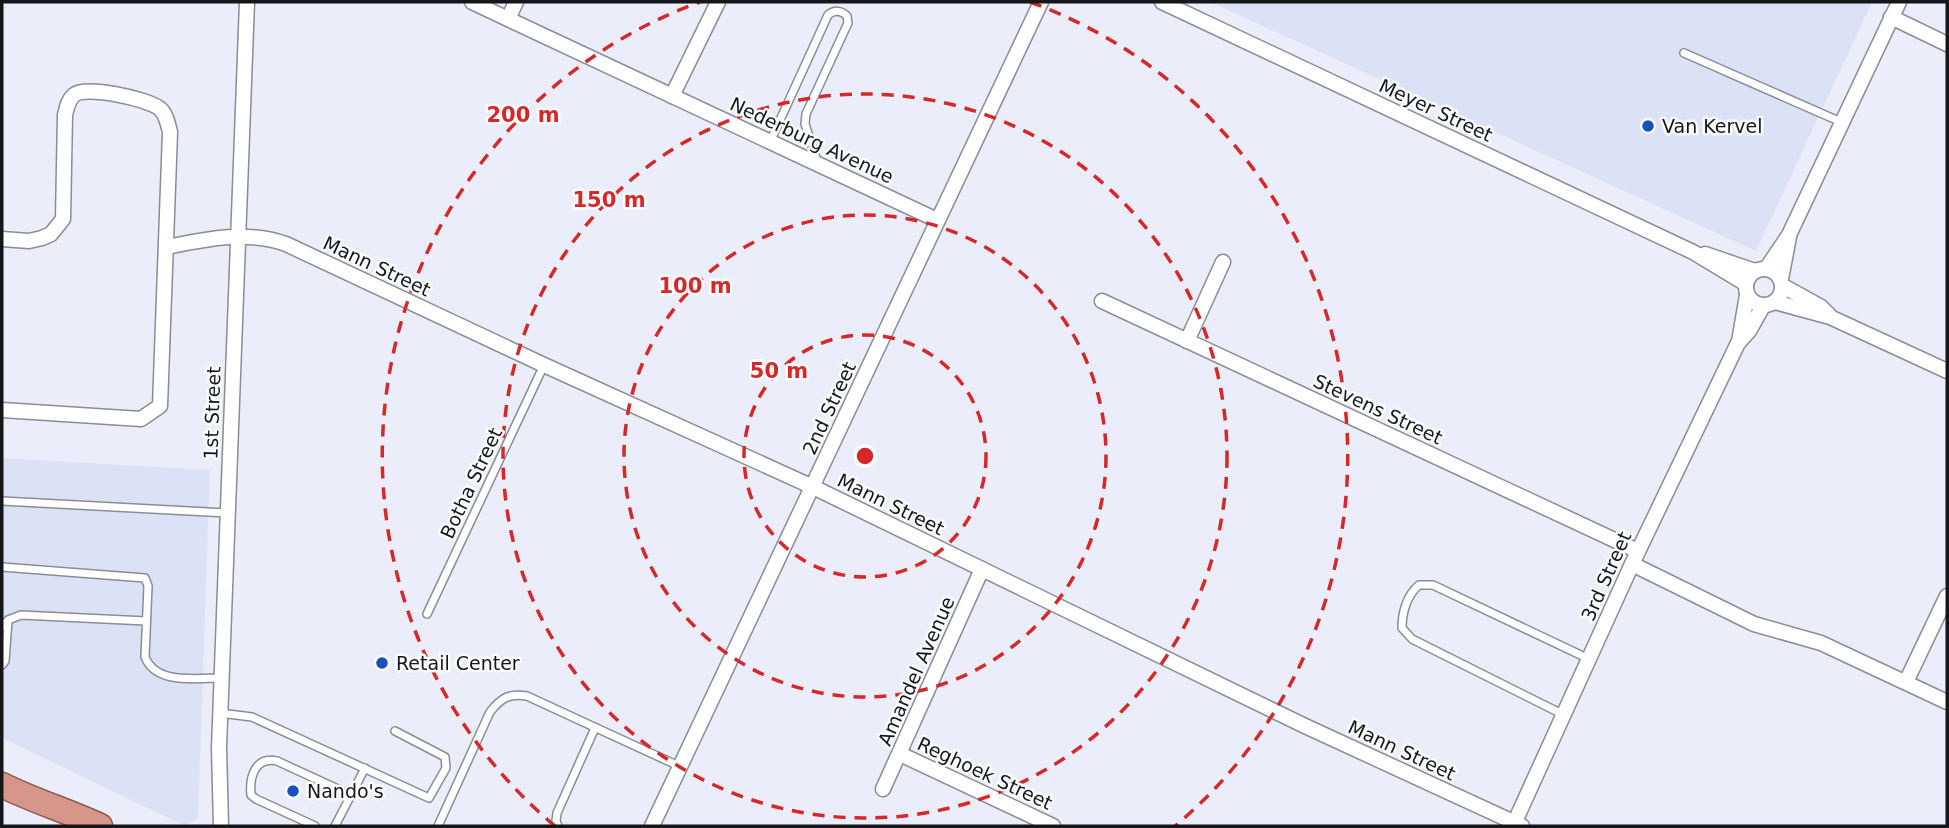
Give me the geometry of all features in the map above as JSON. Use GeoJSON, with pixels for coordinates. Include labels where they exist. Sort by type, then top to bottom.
{"type":"FeatureCollection","features":[{"type":"Feature","properties":{"kind":"highway"},"geometry":{"type":"LineString","coordinates":[[2,785],[36,801],[69,826]]}},
{"type":"Feature","properties":{"kind":"highway"},"geometry":{"type":"LineString","coordinates":[[36,801],[51,804],[100,826]]}},
{"type":"Feature","properties":{"kind":"street","name":"1st Street"},"geometry":{"type":"LineString","coordinates":[[221,826],[218,772],[247,2]]}},
{"type":"Feature","properties":{"kind":"street","name":"Nederburg Avenue"},"geometry":{"type":"LineString","coordinates":[[472,2],[937,220]]}},
{"type":"Feature","properties":{"kind":"street"},"geometry":{"type":"LineString","coordinates":[[508,19],[516,2]]}},
{"type":"Feature","properties":{"kind":"street"},"geometry":{"type":"LineString","coordinates":[[671,96],[718,2]]}},
{"type":"Feature","properties":{"kind":"street","name":"Meyer Street"},"geometry":{"type":"LineString","coordinates":[[1162,2],[1693,252],[1747,290]]}},
{"type":"Feature","properties":{"kind":"street"},"geometry":{"type":"LineString","coordinates":[[1899,2],[1789,235],[1747,290],[1751,301],[1830,317],[1947,371]]}},
{"type":"Feature","properties":{"kind":"street","name":"2nd Street"},"geometry":{"type":"LineString","coordinates":[[652,826],[682,768],[937,220],[1042,3]]}},
{"type":"Feature","properties":{"kind":"street"},"geometry":{"type":"LineString","coordinates":[[1891,17],[1947,44]]}},
{"type":"Feature","properties":{"kind":"street"},"geometry":{"type":"LineString","coordinates":[[2,239],[42,239],[51,234],[63,219],[65,115],[73,95],[82,91],[93,91],[143,101],[160,108],[167,119],[170,132],[160,406],[141,419],[2,410]]}},
{"type":"Feature","properties":{"kind":"street"},"geometry":{"type":"LineString","coordinates":[[1769,304],[1780,298],[1789,235]]}},
{"type":"Feature","properties":{"kind":"street","name":"Mann Street"},"geometry":{"type":"LineString","coordinates":[[167,247],[237,236],[267,237],[286,244],[813,487],[1517,825]]}},
{"type":"Feature","properties":{"kind":"street","name":"Meyer Street"},"geometry":{"type":"LineString","coordinates":[[1693,252],[1760,270]]}},
{"type":"Feature","properties":{"kind":"street"},"geometry":{"type":"LineString","coordinates":[[1187,341],[1223,262]]}},
{"type":"Feature","properties":{"kind":"street"},"geometry":{"type":"LineString","coordinates":[[1760,270],[1777,274],[1782,283],[1821,307],[1830,317]]}},
{"type":"Feature","properties":{"kind":"street","name":"3rd Street"},"geometry":{"type":"LineString","coordinates":[[1738,344],[1747,290]]}},
{"type":"Feature","properties":{"kind":"street","name":"Stevens Street"},"geometry":{"type":"LineString","coordinates":[[1102,301],[1635,558],[1754,624],[1821,643],[1947,702]]}},
{"type":"Feature","properties":{"kind":"street","name":"3rd Street"},"geometry":{"type":"LineString","coordinates":[[1517,825],[1635,558],[1738,344],[1769,304]]}},
{"type":"Feature","properties":{"kind":"street","name":"Amandel Avenue"},"geometry":{"type":"LineString","coordinates":[[883,789],[982,569]]}},
{"type":"Feature","properties":{"kind":"street"},"geometry":{"type":"LineString","coordinates":[[1906,682],[1947,596]]}},
{"type":"Feature","properties":{"kind":"street","name":"Reghoek Street"},"geometry":{"type":"LineString","coordinates":[[900,754],[1053,826]]}},
{"type":"Feature","properties":{"kind":"lane"},"geometry":{"type":"LineString","coordinates":[[769,142],[828,15],[834,11],[844,13],[848,23],[805,117],[817,164]]}},
{"type":"Feature","properties":{"kind":"lane"},"geometry":{"type":"LineString","coordinates":[[1684,52],[1842,123]]}},
{"type":"Feature","properties":{"kind":"lane","name":"Botha Street"},"geometry":{"type":"LineString","coordinates":[[427,614],[544,365]]}},
{"type":"Feature","properties":{"kind":"lane"},"geometry":{"type":"LineString","coordinates":[[2,501],[227,513]]}},
{"type":"Feature","properties":{"kind":"lane"},"geometry":{"type":"LineString","coordinates":[[2,567],[145,578],[148,586],[145,657],[154,672],[165,676],[222,678]]}},
{"type":"Feature","properties":{"kind":"lane"},"geometry":{"type":"LineString","coordinates":[[1565,715],[1412,639],[1402,628],[1406,605],[1419,585],[1433,585],[1590,660]]}},
{"type":"Feature","properties":{"kind":"lane"},"geometry":{"type":"LineString","coordinates":[[2,627],[8,620],[21,615],[146,621]]}},
{"type":"Feature","properties":{"kind":"lane"},"geometry":{"type":"LineString","coordinates":[[2,665],[5,661],[8,620]]}},
{"type":"Feature","properties":{"kind":"lane"},"geometry":{"type":"LineString","coordinates":[[438,826],[490,712],[498,701],[514,694],[527,696],[682,768]]}},
{"type":"Feature","properties":{"kind":"lane"},"geometry":{"type":"LineString","coordinates":[[220,713],[252,717],[428,797],[432,795],[446,768],[445,757],[395,731]]}},
{"type":"Feature","properties":{"kind":"lane"},"geometry":{"type":"LineString","coordinates":[[558,826],[558,813],[595,728]]}},
{"type":"Feature","properties":{"kind":"lane"},"geometry":{"type":"LineString","coordinates":[[315,826],[256,799],[251,794],[251,780],[260,762],[265,759],[277,761],[351,795]]}},
{"type":"Feature","properties":{"kind":"lane"},"geometry":{"type":"LineString","coordinates":[[335,826],[365,768]]}},
{"type":"Feature","properties":{"kind":"shaded area","name":"Van Kervel"},"geometry":{"type":"Polygon","coordinates":[[[1210,2],[1872,2],[1756,251],[1210,2]]]}},
{"type":"Feature","properties":{"kind":"shaded area"},"geometry":{"type":"Polygon","coordinates":[[[2,458],[210,470],[198,818],[185,826],[2,738],[2,458]]]}},
{"type":"Feature","properties":{"kind":"place","name":"Van Kervel"},"geometry":{"type":"Point","coordinates":[1648,126]}},
{"type":"Feature","properties":{"kind":"place","name":"Retail Center"},"geometry":{"type":"Point","coordinates":[382,663]}},
{"type":"Feature","properties":{"kind":"place","name":"Nando's"},"geometry":{"type":"Point","coordinates":[293,791]}}]}
